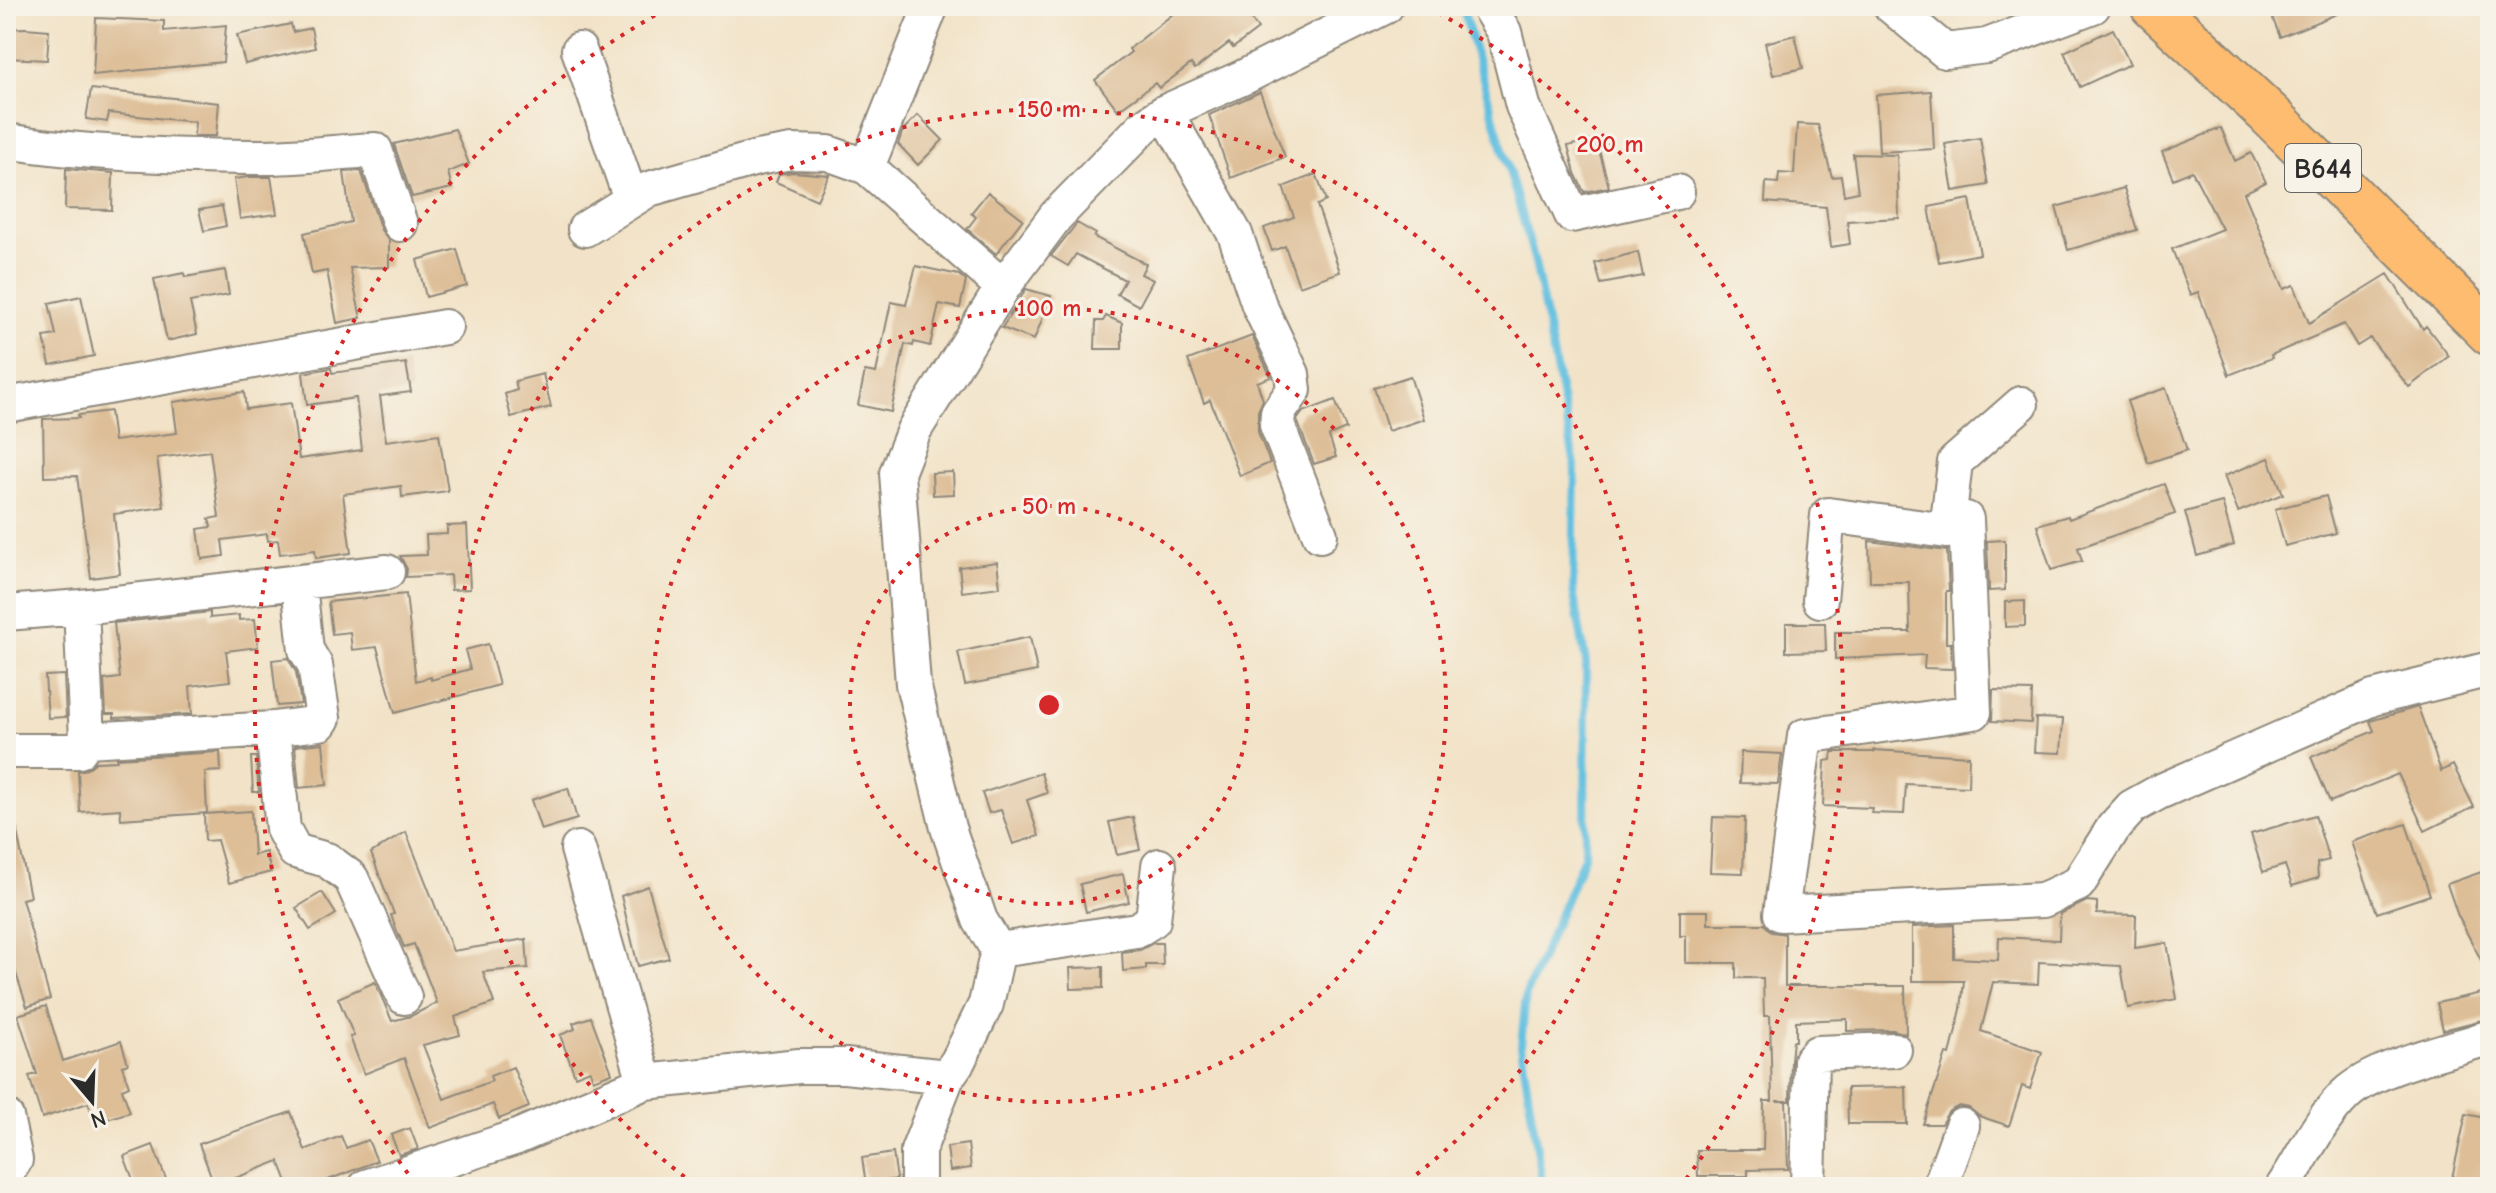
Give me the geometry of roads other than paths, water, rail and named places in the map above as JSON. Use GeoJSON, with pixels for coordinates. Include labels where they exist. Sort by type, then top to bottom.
{"type":"FeatureCollection","features":[{"type":"Feature","properties":{"kind":"main road","name":"B644"},"geometry":{"type":"LineString","coordinates":[[2153,6],[2268,113],[2490,333]]}},
{"type":"Feature","properties":{"kind":"street"},"geometry":{"type":"LineString","coordinates":[[867,167],[931,6]]}},
{"type":"Feature","properties":{"kind":"street"},"geometry":{"type":"LineString","coordinates":[[1488,6],[1504,32],[1523,106],[1572,215],[1677,192]]}},
{"type":"Feature","properties":{"kind":"street"},"geometry":{"type":"LineString","coordinates":[[1891,6],[1945,51],[1987,46],[2093,6]]}},
{"type":"Feature","properties":{"kind":"street"},"geometry":{"type":"LineString","coordinates":[[918,1187],[918,1151],[947,1077],[986,1004],[998,950],[980,920],[948,828],[913,684],[897,473],[914,430],[1003,287],[1056,216],[1143,127],[1165,112],[1379,10]]}},
{"type":"Feature","properties":{"kind":"street"},"geometry":{"type":"LineString","coordinates":[[579,50],[631,199]]}},
{"type":"Feature","properties":{"kind":"street"},"geometry":{"type":"LineString","coordinates":[[1165,112],[1235,234],[1259,305],[1292,374],[1294,390],[1278,413],[1277,425],[1320,535]]}},
{"type":"Feature","properties":{"kind":"street"},"geometry":{"type":"LineString","coordinates":[[6,141],[44,147],[170,156],[254,157],[375,150],[400,224]]}},
{"type":"Feature","properties":{"kind":"street"},"geometry":{"type":"LineString","coordinates":[[585,229],[649,189],[757,158],[792,152],[828,153],[867,167],[1003,287]]}},
{"type":"Feature","properties":{"kind":"street"},"geometry":{"type":"LineString","coordinates":[[6,405],[445,327]]}},
{"type":"Feature","properties":{"kind":"street"},"geometry":{"type":"LineString","coordinates":[[1947,531],[1955,462],[2021,404]]}},
{"type":"Feature","properties":{"kind":"street"},"geometry":{"type":"LineString","coordinates":[[1820,600],[1828,515],[1947,531],[1966,519],[1974,712],[1805,736],[1781,914],[2043,900],[2078,884],[2114,827],[2132,807],[2159,792],[2373,698],[2490,669]]}},
{"type":"Feature","properties":{"kind":"street"},"geometry":{"type":"LineString","coordinates":[[6,613],[299,584],[387,572]]}},
{"type":"Feature","properties":{"kind":"street"},"geometry":{"type":"LineString","coordinates":[[87,740],[273,729],[320,723],[323,718],[315,665],[306,650],[299,584]]}},
{"type":"Feature","properties":{"kind":"street"},"geometry":{"type":"LineString","coordinates":[[6,751],[79,751],[87,740],[81,607]]}},
{"type":"Feature","properties":{"kind":"street"},"geometry":{"type":"LineString","coordinates":[[273,729],[283,829],[295,851],[327,860],[351,878],[404,997]]}},
{"type":"Feature","properties":{"kind":"street"},"geometry":{"type":"LineString","coordinates":[[578,849],[645,1082]]}},
{"type":"Feature","properties":{"kind":"street"},"geometry":{"type":"LineString","coordinates":[[998,950],[1137,930],[1153,920],[1159,866]]}},
{"type":"Feature","properties":{"kind":"street"},"geometry":{"type":"LineString","coordinates":[[2283,1187],[2324,1120],[2346,1093],[2371,1076],[2490,1037]]}},
{"type":"Feature","properties":{"kind":"street"},"geometry":{"type":"LineString","coordinates":[[1808,1187],[1811,1060],[1817,1053],[1829,1050],[1894,1050]]}},
{"type":"Feature","properties":{"kind":"street"},"geometry":{"type":"LineString","coordinates":[[366,1187],[517,1137],[645,1082],[799,1066],[845,1066],[947,1077]]}},
{"type":"Feature","properties":{"kind":"street"},"geometry":{"type":"LineString","coordinates":[[6,1117],[15,1160],[6,1174]]}},
{"type":"Feature","properties":{"kind":"street"},"geometry":{"type":"LineString","coordinates":[[1940,1187],[1962,1126]]}},
{"type":"Feature","properties":{"kind":"waterway"},"geometry":{"type":"LineString","coordinates":[[1458,6],[1463,9],[1535,262],[1575,465],[1573,590],[1586,663],[1585,854],[1526,994],[1521,1046],[1543,1187]]}}]}
